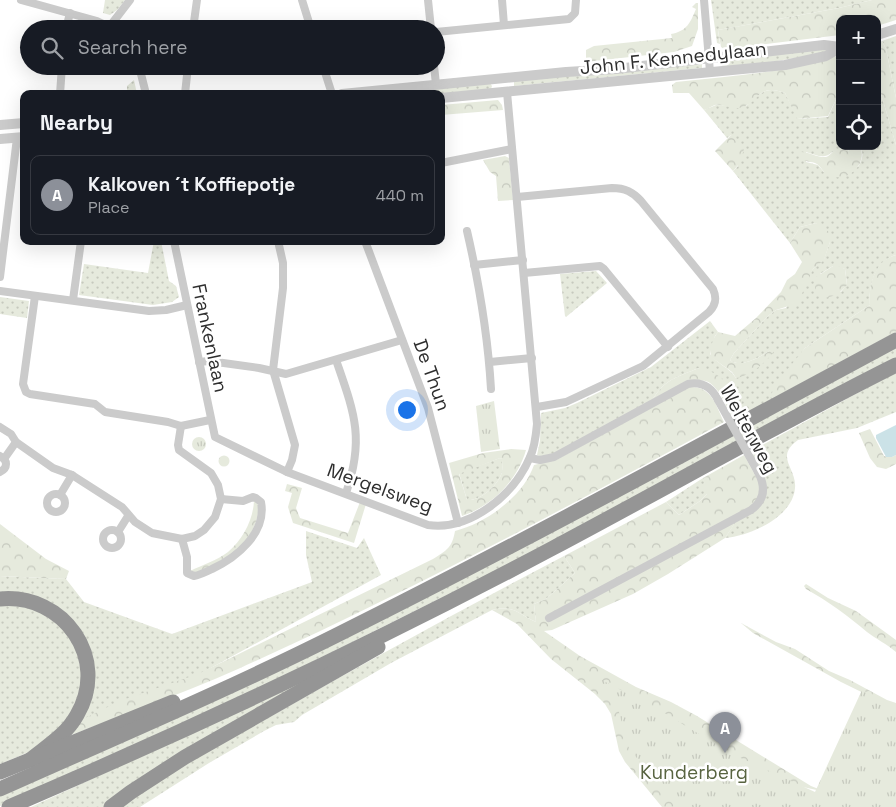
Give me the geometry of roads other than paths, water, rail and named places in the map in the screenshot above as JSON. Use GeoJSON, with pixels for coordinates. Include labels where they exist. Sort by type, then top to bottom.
{"type":"FeatureCollection","features":[{"type":"Feature","properties":{"kind":"highway"},"geometry":{"type":"LineString","coordinates":[[0,789],[216,693],[332,638],[505,550],[896,340]]}},
{"type":"Feature","properties":{"kind":"highway"},"geometry":{"type":"LineString","coordinates":[[9,807],[243,702],[427,613],[896,365]]}},
{"type":"Feature","properties":{"kind":"highway"},"geometry":{"type":"LineString","coordinates":[[0,599],[13,599],[40,604],[59,616],[76,636],[83,649],[87,664],[87,687],[84,701],[78,714],[64,733],[30,760]]}},
{"type":"Feature","properties":{"kind":"highway"},"geometry":{"type":"LineString","coordinates":[[111,807],[170,766],[370,652],[427,613]]}},
{"type":"Feature","properties":{"kind":"highway"},"geometry":{"type":"LineString","coordinates":[[0,772],[172,702],[216,693]]}},
{"type":"Feature","properties":{"kind":"street"},"geometry":{"type":"LineString","coordinates":[[21,0],[91,20]]}},
{"type":"Feature","properties":{"kind":"street"},"geometry":{"type":"LineString","coordinates":[[117,20],[130,0]]}},
{"type":"Feature","properties":{"kind":"street"},"geometry":{"type":"LineString","coordinates":[[194,20],[197,0]]}},
{"type":"Feature","properties":{"kind":"street"},"geometry":{"type":"LineString","coordinates":[[302,0],[308,20]]}},
{"type":"Feature","properties":{"kind":"street"},"geometry":{"type":"LineString","coordinates":[[428,0],[430,20]]}},
{"type":"Feature","properties":{"kind":"street"},"geometry":{"type":"LineString","coordinates":[[502,0],[504,25]]}},
{"type":"Feature","properties":{"kind":"street"},"geometry":{"type":"LineString","coordinates":[[445,31],[569,19],[576,13],[576,0]]}},
{"type":"Feature","properties":{"kind":"street"},"geometry":{"type":"LineString","coordinates":[[704,0],[710,72]]}},
{"type":"Feature","properties":{"kind":"street"},"geometry":{"type":"LineString","coordinates":[[68,20],[70,13]]}},
{"type":"Feature","properties":{"kind":"street"},"geometry":{"type":"LineString","coordinates":[[881,34],[896,29]]}},
{"type":"Feature","properties":{"kind":"street","name":"John F. Kennedylaan"},"geometry":{"type":"LineString","coordinates":[[380,90],[616,69],[824,45],[836,47]]}},
{"type":"Feature","properties":{"kind":"street","name":"John F. Kennedylaan"},"geometry":{"type":"LineString","coordinates":[[445,98],[785,65],[826,56],[836,50]]}},
{"type":"Feature","properties":{"kind":"street"},"geometry":{"type":"LineString","coordinates":[[60,90],[61,75]]}},
{"type":"Feature","properties":{"kind":"street"},"geometry":{"type":"LineString","coordinates":[[141,75],[145,90]]}},
{"type":"Feature","properties":{"kind":"street"},"geometry":{"type":"LineString","coordinates":[[185,90],[187,75]]}},
{"type":"Feature","properties":{"kind":"street"},"geometry":{"type":"LineString","coordinates":[[326,75],[331,90]]}},
{"type":"Feature","properties":{"kind":"street"},"geometry":{"type":"LineString","coordinates":[[435,75],[436,84]]}},
{"type":"Feature","properties":{"kind":"street"},"geometry":{"type":"LineString","coordinates":[[506,78],[507,92]]}},
{"type":"Feature","properties":{"kind":"street","name":"Mergelsweg"},"geometry":{"type":"LineString","coordinates":[[218,440],[287,472],[428,526],[438,527],[458,523],[481,512],[501,498],[518,479],[530,458],[536,438],[537,407],[507,92]]}},
{"type":"Feature","properties":{"kind":"street"},"geometry":{"type":"LineString","coordinates":[[0,125],[20,123]]}},
{"type":"Feature","properties":{"kind":"street"},"geometry":{"type":"LineString","coordinates":[[0,139],[20,138],[0,276]]}},
{"type":"Feature","properties":{"kind":"street"},"geometry":{"type":"LineString","coordinates":[[445,162],[512,149]]}},
{"type":"Feature","properties":{"kind":"street"},"geometry":{"type":"LineString","coordinates":[[517,197],[612,188],[626,190],[634,194],[694,264],[715,292],[716,300],[712,310],[643,366],[566,402],[537,407]]}},
{"type":"Feature","properties":{"kind":"street"},"geometry":{"type":"LineString","coordinates":[[467,231],[490,362],[491,389]]}},
{"type":"Feature","properties":{"kind":"street"},"geometry":{"type":"LineString","coordinates":[[73,300],[80,245]]}},
{"type":"Feature","properties":{"kind":"street","name":"Frankenlaan"},"geometry":{"type":"LineString","coordinates":[[175,245],[213,435],[218,440]]}},
{"type":"Feature","properties":{"kind":"street"},"geometry":{"type":"LineString","coordinates":[[279,245],[283,263],[283,288],[273,370],[294,445],[292,460],[287,472]]}},
{"type":"Feature","properties":{"kind":"street","name":"De Thun"},"geometry":{"type":"LineString","coordinates":[[366,245],[428,408],[458,523]]}},
{"type":"Feature","properties":{"kind":"street"},"geometry":{"type":"LineString","coordinates":[[474,265],[523,260]]}},
{"type":"Feature","properties":{"kind":"street"},"geometry":{"type":"LineString","coordinates":[[524,273],[600,266],[668,347]]}},
{"type":"Feature","properties":{"kind":"street"},"geometry":{"type":"LineString","coordinates":[[0,292],[149,311],[166,310],[187,305]]}},
{"type":"Feature","properties":{"kind":"street"},"geometry":{"type":"LineString","coordinates":[[35,296],[24,384],[26,392],[95,404],[105,412],[168,422],[181,426],[210,420]]}},
{"type":"Feature","properties":{"kind":"street"},"geometry":{"type":"LineString","coordinates":[[199,362],[209,361],[273,370],[286,374],[402,340]]}},
{"type":"Feature","properties":{"kind":"street"},"geometry":{"type":"LineString","coordinates":[[490,362],[532,358]]}},
{"type":"Feature","properties":{"kind":"street"},"geometry":{"type":"LineString","coordinates":[[336,360],[351,403],[356,431],[354,470],[346,493]]}},
{"type":"Feature","properties":{"kind":"street","name":"Welterweg"},"geometry":{"type":"LineString","coordinates":[[530,458],[540,460],[554,457],[688,384],[699,383],[704,384],[718,400],[763,483],[763,493],[759,503],[751,510],[550,618]]}},
{"type":"Feature","properties":{"kind":"street"},"geometry":{"type":"LineString","coordinates":[[0,427],[11,434],[16,442],[53,468],[72,474],[122,507],[128,516],[152,533],[182,539],[195,536],[204,530],[215,517],[221,499],[218,484],[211,473],[179,450],[181,426]]}},
{"type":"Feature","properties":{"kind":"street"},"geometry":{"type":"LineString","coordinates":[[0,472],[6,467],[2,457],[16,442]]}},
{"type":"Feature","properties":{"kind":"street"},"geometry":{"type":"LineString","coordinates":[[60,495],[72,474]]}},
{"type":"Feature","properties":{"kind":"street"},"geometry":{"type":"LineString","coordinates":[[182,539],[187,557],[187,573],[194,576],[229,561],[246,545],[258,524],[261,502],[256,498],[243,501],[221,499]]}},
{"type":"Feature","properties":{"kind":"street"},"geometry":{"type":"LineString","coordinates":[[118,532],[128,516]]}},
{"type":"Feature","properties":{"kind":"water"},"geometry":{"type":"Polygon","coordinates":[[[896,425],[896,455],[886,457],[876,435],[896,425]]]}},
{"type":"Feature","properties":{"kind":"place","name":"Kalkoven ´t Koffiepotje"},"geometry":{"type":"Point","coordinates":[725,753]}},
{"type":"Feature","properties":{"kind":"park label","name":"Kunderberg"},"geometry":{"type":"Point","coordinates":[694,772]}}]}
